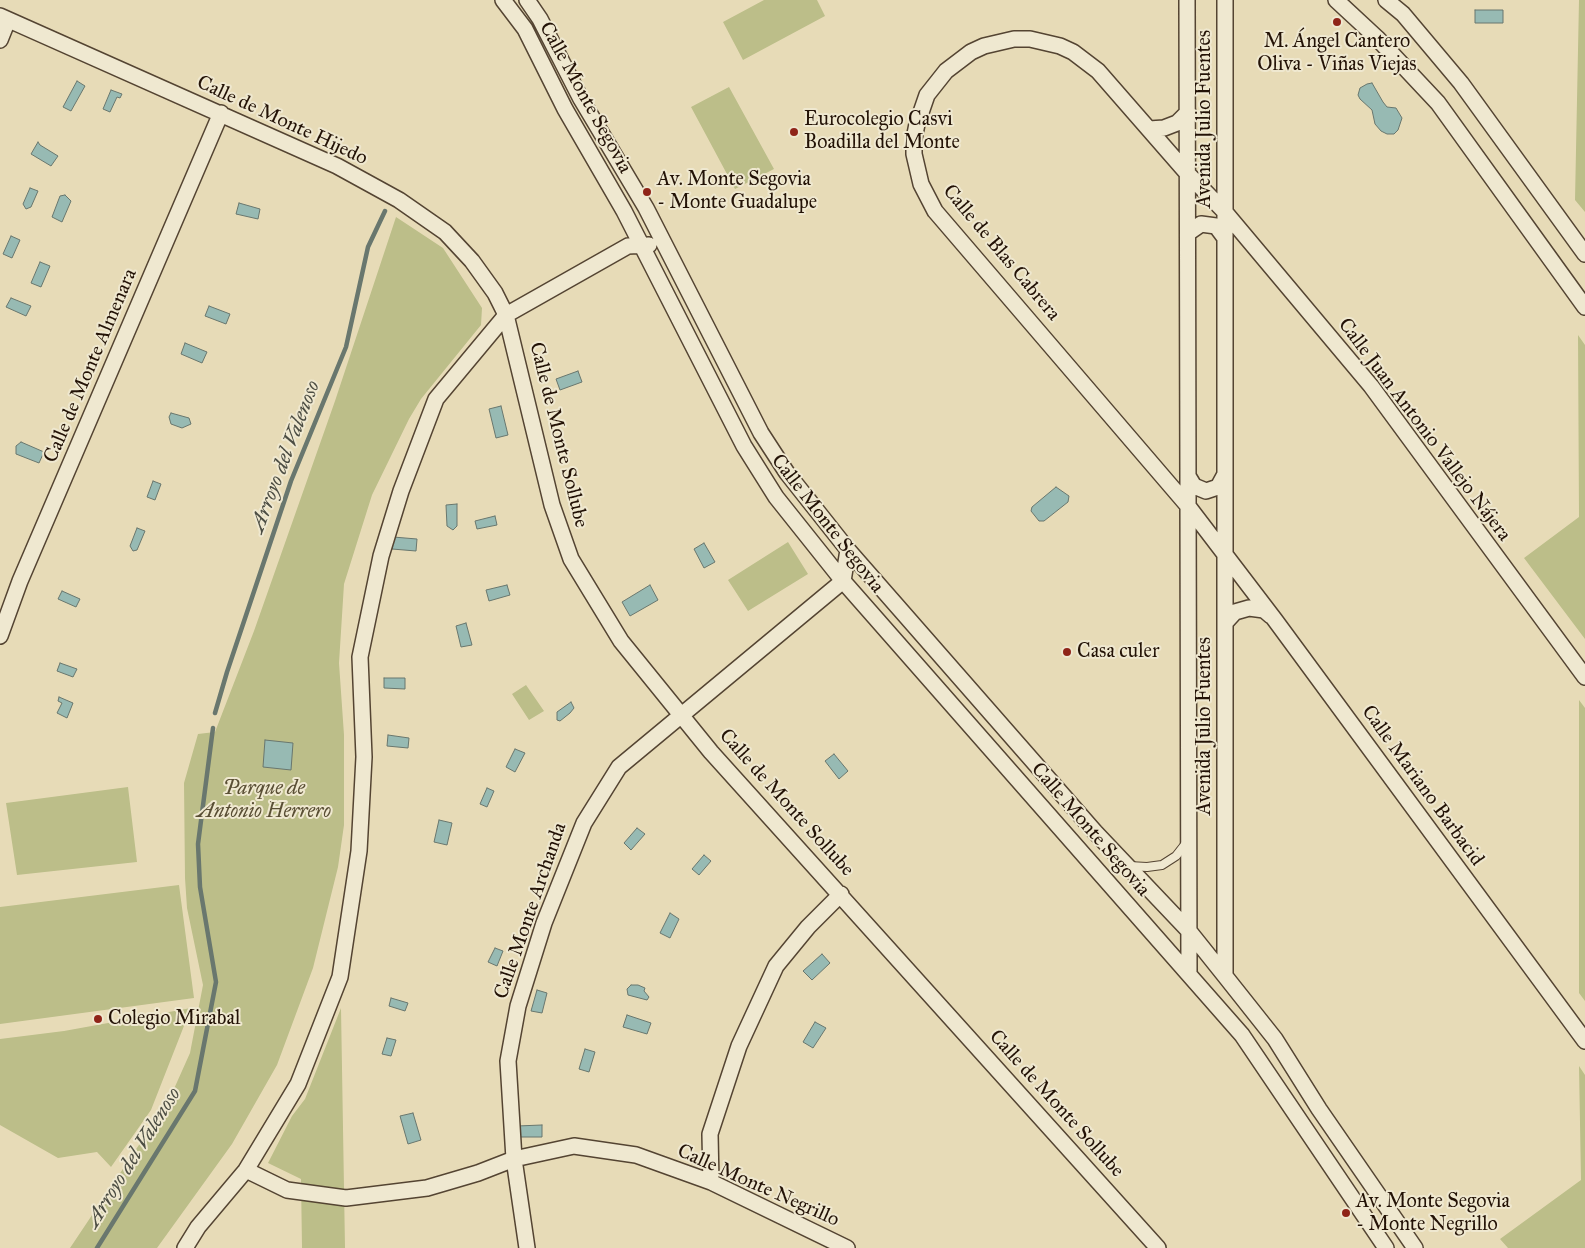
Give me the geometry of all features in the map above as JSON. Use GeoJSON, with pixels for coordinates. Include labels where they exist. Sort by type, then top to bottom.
{"type":"FeatureCollection","features":[{"type":"Feature","properties":{"kind":"street","name":"Calle Monte Segovia"},"geometry":{"type":"LineString","coordinates":[[503,0],[525,29],[565,109],[744,446],[776,497],[843,581],[1193,978],[1253,1050],[1379,1246]]}},
{"type":"Feature","properties":{"kind":"street","name":"Calle Monte Segovia"},"geometry":{"type":"LineString","coordinates":[[527,0],[540,19],[581,99],[646,208],[761,432],[804,496],[848,550],[1095,832],[1130,866],[1189,931],[1275,1039],[1320,1109],[1415,1248]]}},
{"type":"Feature","properties":{"kind":"street","name":"Avenida Julio Fuentes"},"geometry":{"type":"LineString","coordinates":[[1188,0],[1189,931],[1193,978]]}},
{"type":"Feature","properties":{"kind":"street","name":"Avenida Julio Fuentes"},"geometry":{"type":"LineString","coordinates":[[1225,0],[1225,976]]}},
{"type":"Feature","properties":{"kind":"street"},"geometry":{"type":"LineString","coordinates":[[1336,0],[1377,38],[1438,103],[1585,307]]}},
{"type":"Feature","properties":{"kind":"street"},"geometry":{"type":"LineString","coordinates":[[1386,0],[1403,14],[1461,83],[1585,254]]}},
{"type":"Feature","properties":{"kind":"street"},"geometry":{"type":"LineString","coordinates":[[0,40],[4,18]]}},
{"type":"Feature","properties":{"kind":"street","name":"Calle de Monte Hijedo"},"geometry":{"type":"LineString","coordinates":[[4,18],[337,166],[399,200],[445,232],[472,261],[495,293],[506,315]]}},
{"type":"Feature","properties":{"kind":"street","name":"Calle de Blas Cabrera"},"geometry":{"type":"LineString","coordinates":[[1225,212],[1187,173],[1086,61],[1060,46],[1030,40],[1014,40],[978,49],[946,70],[928,95],[921,109],[916,131],[914,154],[921,184],[935,211],[1188,506],[1225,556]]}},
{"type":"Feature","properties":{"kind":"street"},"geometry":{"type":"LineString","coordinates":[[1149,129],[1164,128],[1177,123],[1188,112]]}},
{"type":"Feature","properties":{"kind":"street","name":"Calle de Monte Almenara"},"geometry":{"type":"LineString","coordinates":[[0,636],[20,581],[221,113]]}},
{"type":"Feature","properties":{"kind":"street"},"geometry":{"type":"LineString","coordinates":[[635,242],[646,208]]}},
{"type":"Feature","properties":{"kind":"street","name":"Calle Juan Antonio Vallejo Nájera"},"geometry":{"type":"LineString","coordinates":[[1225,212],[1371,386],[1585,678]]}},
{"type":"Feature","properties":{"kind":"street","name":"Avenida Julio Fuentes"},"geometry":{"type":"LineString","coordinates":[[1188,233],[1200,224],[1216,226],[1225,238]]}},
{"type":"Feature","properties":{"kind":"street"},"geometry":{"type":"LineString","coordinates":[[185,1248],[198,1227],[246,1170],[298,1084],[340,977],[359,851],[364,757],[360,656],[381,556],[401,491],[436,399],[506,315],[635,242],[667,249]]}},
{"type":"Feature","properties":{"kind":"street","name":"Calle de Monte Sollube"},"geometry":{"type":"LineString","coordinates":[[506,315],[552,506],[571,559],[621,641],[711,752],[841,894],[1158,1248]]}},
{"type":"Feature","properties":{"kind":"street"},"geometry":{"type":"LineString","coordinates":[[1188,476],[1194,486],[1206,491],[1218,487],[1224,476]]}},
{"type":"Feature","properties":{"kind":"street"},"geometry":{"type":"LineString","coordinates":[[848,550],[843,581],[877,583]]}},
{"type":"Feature","properties":{"kind":"street","name":"Calle Mariano Barbacid"},"geometry":{"type":"LineString","coordinates":[[1225,556],[1275,620],[1585,1041]]}},
{"type":"Feature","properties":{"kind":"street","name":"Calle Monte Archanda"},"geometry":{"type":"LineString","coordinates":[[527,1248],[514,1158],[508,1061],[518,1006],[544,923],[584,822],[619,767],[843,581]]}},
{"type":"Feature","properties":{"kind":"street"},"geometry":{"type":"LineString","coordinates":[[1225,623],[1235,612],[1249,608],[1264,610],[1275,620]]}},
{"type":"Feature","properties":{"kind":"street"},"geometry":{"type":"LineString","coordinates":[[711,1182],[710,1134],[738,1046],[776,966],[808,927],[841,894]]}},
{"type":"Feature","properties":{"kind":"street"},"geometry":{"type":"LineString","coordinates":[[1193,978],[1208,983],[1225,976]]}},
{"type":"Feature","properties":{"kind":"street","name":"Calle Monte Negrillo"},"geometry":{"type":"LineString","coordinates":[[246,1170],[288,1190],[346,1198],[427,1188],[478,1173],[514,1158],[574,1146],[636,1156],[711,1182],[847,1248]]}},
{"type":"Feature","properties":{"kind":"street"},"geometry":{"type":"LineString","coordinates":[[1379,1246],[1400,1227]]}},
{"type":"Feature","properties":{"kind":"lane"},"geometry":{"type":"LineString","coordinates":[[1130,866],[1162,865],[1176,856],[1189,840]]}},
{"type":"Feature","properties":{"kind":"green space"},"geometry":{"type":"Polygon","coordinates":[[[764,0],[817,0],[825,16],[743,60],[723,22],[764,0]]]}},
{"type":"Feature","properties":{"kind":"green space"},"geometry":{"type":"Polygon","coordinates":[[[1579,0],[1585,0],[1585,212],[1575,200],[1579,0]]]}},
{"type":"Feature","properties":{"kind":"green space"},"geometry":{"type":"Polygon","coordinates":[[[729,87],[774,169],[735,189],[691,107],[729,87]]]}},
{"type":"Feature","properties":{"kind":"green space","name":"Parque de Antonio Herrero"},"geometry":{"type":"Polygon","coordinates":[[[396,217],[443,248],[482,308],[481,325],[421,399],[409,419],[372,495],[344,584],[339,663],[344,735],[344,825],[338,867],[313,968],[277,1065],[232,1144],[157,1248],[70,1248],[169,1100],[190,1053],[203,985],[187,908],[184,783],[198,734],[215,732],[254,631],[335,401],[396,217]]]}},
{"type":"Feature","properties":{"kind":"green space"},"geometry":{"type":"Polygon","coordinates":[[[1578,335],[1585,345],[1585,639],[1524,558],[1579,517],[1578,335]]]}},
{"type":"Feature","properties":{"kind":"green space"},"geometry":{"type":"Polygon","coordinates":[[[788,542],[808,574],[748,611],[728,580],[788,542]]]}},
{"type":"Feature","properties":{"kind":"green space"},"geometry":{"type":"Polygon","coordinates":[[[526,685],[544,711],[529,720],[512,694],[526,685]]]}},
{"type":"Feature","properties":{"kind":"green space"},"geometry":{"type":"Polygon","coordinates":[[[1579,700],[1585,708],[1585,1001],[1579,993],[1579,700]]]}},
{"type":"Feature","properties":{"kind":"green space"},"geometry":{"type":"Polygon","coordinates":[[[128,787],[137,862],[17,875],[6,803],[128,787]]]}},
{"type":"Feature","properties":{"kind":"green space"},"geometry":{"type":"Polygon","coordinates":[[[179,885],[194,998],[0,1024],[0,907],[179,885]]]}},
{"type":"Feature","properties":{"kind":"green space"},"geometry":{"type":"Polygon","coordinates":[[[191,1008],[151,1110],[111,1167],[97,1152],[58,1158],[0,1125],[0,1039],[64,1031],[191,1008]]]}},
{"type":"Feature","properties":{"kind":"green space"},"geometry":{"type":"Polygon","coordinates":[[[341,1008],[345,1248],[302,1248],[301,1179],[268,1163],[292,1116],[305,1099],[341,1008]]]}},
{"type":"Feature","properties":{"kind":"green space"},"geometry":{"type":"Polygon","coordinates":[[[1579,1066],[1585,1075],[1585,1248],[1508,1248],[1500,1239],[1581,1180],[1579,1066]]]}},
{"type":"Feature","properties":{"kind":"water"},"geometry":{"type":"Polygon","coordinates":[[[1475,10],[1503,10],[1503,23],[1475,23],[1475,10]]]}},
{"type":"Feature","properties":{"kind":"water"},"geometry":{"type":"Polygon","coordinates":[[[77,81],[85,86],[71,111],[63,107],[77,81]]]}},
{"type":"Feature","properties":{"kind":"water"},"geometry":{"type":"Polygon","coordinates":[[[1372,83],[1387,107],[1396,108],[1402,118],[1398,130],[1394,134],[1387,134],[1381,131],[1375,124],[1372,110],[1358,95],[1360,88],[1372,83]]]}},
{"type":"Feature","properties":{"kind":"water"},"geometry":{"type":"Polygon","coordinates":[[[111,90],[122,94],[120,98],[117,97],[110,112],[103,109],[111,90]]]}},
{"type":"Feature","properties":{"kind":"water"},"geometry":{"type":"Polygon","coordinates":[[[38,142],[58,156],[51,166],[31,154],[38,142]]]}},
{"type":"Feature","properties":{"kind":"water"},"geometry":{"type":"Polygon","coordinates":[[[30,188],[38,191],[31,207],[26,209],[23,204],[30,188]]]}},
{"type":"Feature","properties":{"kind":"water"},"geometry":{"type":"Polygon","coordinates":[[[65,195],[71,201],[62,222],[52,217],[60,196],[65,195]]]}},
{"type":"Feature","properties":{"kind":"water"},"geometry":{"type":"Polygon","coordinates":[[[239,203],[260,209],[258,219],[236,214],[239,203]]]}},
{"type":"Feature","properties":{"kind":"water"},"geometry":{"type":"Polygon","coordinates":[[[11,236],[20,240],[12,258],[3,254],[11,236]]]}},
{"type":"Feature","properties":{"kind":"water"},"geometry":{"type":"Polygon","coordinates":[[[40,262],[50,266],[41,287],[31,283],[40,262]]]}},
{"type":"Feature","properties":{"kind":"water"},"geometry":{"type":"Polygon","coordinates":[[[11,298],[31,306],[26,316],[6,307],[11,298]]]}},
{"type":"Feature","properties":{"kind":"water"},"geometry":{"type":"Polygon","coordinates":[[[209,306],[230,314],[226,324],[205,316],[209,306]]]}},
{"type":"Feature","properties":{"kind":"water"},"geometry":{"type":"Polygon","coordinates":[[[185,343],[207,352],[202,363],[181,354],[185,343]]]}},
{"type":"Feature","properties":{"kind":"water"},"geometry":{"type":"Polygon","coordinates":[[[578,371],[582,382],[560,390],[556,379],[578,371]]]}},
{"type":"Feature","properties":{"kind":"water"},"geometry":{"type":"Polygon","coordinates":[[[501,406],[508,435],[496,438],[489,409],[501,406]]]}},
{"type":"Feature","properties":{"kind":"water"},"geometry":{"type":"Polygon","coordinates":[[[171,413],[189,418],[191,424],[182,428],[171,424],[169,417],[171,413]]]}},
{"type":"Feature","properties":{"kind":"water"},"geometry":{"type":"Polygon","coordinates":[[[21,442],[44,452],[39,463],[16,454],[16,446],[21,442]]]}},
{"type":"Feature","properties":{"kind":"water"},"geometry":{"type":"Polygon","coordinates":[[[153,481],[161,484],[155,500],[147,497],[153,481]]]}},
{"type":"Feature","properties":{"kind":"water"},"geometry":{"type":"Polygon","coordinates":[[[1056,487],[1069,496],[1068,502],[1044,521],[1039,521],[1031,511],[1032,507],[1056,487]]]}},
{"type":"Feature","properties":{"kind":"water"},"geometry":{"type":"Polygon","coordinates":[[[457,504],[457,526],[453,530],[447,526],[446,505],[457,504]]]}},
{"type":"Feature","properties":{"kind":"water"},"geometry":{"type":"Polygon","coordinates":[[[495,516],[497,525],[477,529],[475,521],[495,516]]]}},
{"type":"Feature","properties":{"kind":"water"},"geometry":{"type":"Polygon","coordinates":[[[137,528],[145,531],[137,550],[133,551],[130,546],[137,528]]]}},
{"type":"Feature","properties":{"kind":"water"},"geometry":{"type":"Polygon","coordinates":[[[393,537],[417,539],[416,551],[392,549],[393,537]]]}},
{"type":"Feature","properties":{"kind":"water"},"geometry":{"type":"Polygon","coordinates":[[[704,543],[715,562],[704,568],[694,549],[704,543]]]}},
{"type":"Feature","properties":{"kind":"water"},"geometry":{"type":"Polygon","coordinates":[[[507,585],[510,595],[489,601],[486,590],[507,585]]]}},
{"type":"Feature","properties":{"kind":"water"},"geometry":{"type":"Polygon","coordinates":[[[650,585],[658,600],[630,616],[622,602],[650,585]]]}},
{"type":"Feature","properties":{"kind":"water"},"geometry":{"type":"Polygon","coordinates":[[[62,591],[80,599],[76,607],[58,599],[62,591]]]}},
{"type":"Feature","properties":{"kind":"water"},"geometry":{"type":"Polygon","coordinates":[[[466,623],[472,645],[461,647],[456,626],[466,623]]]}},
{"type":"Feature","properties":{"kind":"water"},"geometry":{"type":"Polygon","coordinates":[[[60,663],[77,669],[73,677],[57,671],[60,663]]]}},
{"type":"Feature","properties":{"kind":"water"},"geometry":{"type":"Polygon","coordinates":[[[384,678],[405,678],[405,689],[384,688],[384,678]]]}},
{"type":"Feature","properties":{"kind":"water"},"geometry":{"type":"Polygon","coordinates":[[[59,697],[73,703],[67,718],[57,713],[62,703],[58,701],[59,697]]]}},
{"type":"Feature","properties":{"kind":"water"},"geometry":{"type":"Polygon","coordinates":[[[571,702],[574,708],[560,721],[557,720],[557,712],[571,702]]]}},
{"type":"Feature","properties":{"kind":"water"},"geometry":{"type":"Polygon","coordinates":[[[388,735],[409,738],[408,748],[387,746],[388,735]]]}},
{"type":"Feature","properties":{"kind":"water"},"geometry":{"type":"Polygon","coordinates":[[[265,740],[293,743],[291,770],[263,767],[265,740]]]}},
{"type":"Feature","properties":{"kind":"water"},"geometry":{"type":"Polygon","coordinates":[[[515,749],[525,753],[515,772],[506,767],[515,749]]]}},
{"type":"Feature","properties":{"kind":"water"},"geometry":{"type":"Polygon","coordinates":[[[834,754],[848,771],[839,779],[825,761],[834,754]]]}},
{"type":"Feature","properties":{"kind":"water"},"geometry":{"type":"Polygon","coordinates":[[[487,788],[494,791],[487,807],[480,804],[487,788]]]}},
{"type":"Feature","properties":{"kind":"water"},"geometry":{"type":"Polygon","coordinates":[[[439,820],[452,823],[447,845],[434,842],[439,820]]]}},
{"type":"Feature","properties":{"kind":"water"},"geometry":{"type":"Polygon","coordinates":[[[637,828],[645,834],[631,850],[624,843],[637,828]]]}},
{"type":"Feature","properties":{"kind":"water"},"geometry":{"type":"Polygon","coordinates":[[[704,855],[711,861],[699,875],[692,869],[704,855]]]}},
{"type":"Feature","properties":{"kind":"water"},"geometry":{"type":"Polygon","coordinates":[[[670,913],[679,919],[670,938],[660,933],[670,913]]]}},
{"type":"Feature","properties":{"kind":"water"},"geometry":{"type":"Polygon","coordinates":[[[495,948],[503,951],[497,966],[488,962],[495,948]]]}},
{"type":"Feature","properties":{"kind":"water"},"geometry":{"type":"Polygon","coordinates":[[[822,954],[830,963],[812,980],[803,971],[822,954]]]}},
{"type":"Feature","properties":{"kind":"water"},"geometry":{"type":"Polygon","coordinates":[[[631,985],[645,988],[644,991],[649,997],[647,1000],[628,995],[627,989],[631,985]]]}},
{"type":"Feature","properties":{"kind":"water"},"geometry":{"type":"Polygon","coordinates":[[[537,990],[547,993],[542,1013],[531,1011],[537,990]]]}},
{"type":"Feature","properties":{"kind":"water"},"geometry":{"type":"Polygon","coordinates":[[[391,998],[408,1003],[405,1011],[389,1006],[391,998]]]}},
{"type":"Feature","properties":{"kind":"water"},"geometry":{"type":"Polygon","coordinates":[[[627,1015],[651,1023],[647,1034],[623,1027],[627,1015]]]}},
{"type":"Feature","properties":{"kind":"water"},"geometry":{"type":"Polygon","coordinates":[[[815,1022],[826,1028],[813,1048],[803,1042],[815,1022]]]}},
{"type":"Feature","properties":{"kind":"water"},"geometry":{"type":"Polygon","coordinates":[[[387,1038],[396,1040],[391,1056],[382,1054],[387,1038]]]}},
{"type":"Feature","properties":{"kind":"water"},"geometry":{"type":"Polygon","coordinates":[[[585,1049],[595,1052],[589,1072],[579,1069],[585,1049]]]}},
{"type":"Feature","properties":{"kind":"water"},"geometry":{"type":"Polygon","coordinates":[[[413,1113],[421,1140],[408,1144],[400,1116],[413,1113]]]}},
{"type":"Feature","properties":{"kind":"water"},"geometry":{"type":"Polygon","coordinates":[[[542,1125],[542,1137],[517,1137],[517,1126],[542,1125]]]}},
{"type":"Feature","properties":{"kind":"waterway","name":"Arroyo del Valenoso"},"geometry":{"type":"LineString","coordinates":[[215,713],[291,481],[346,347],[368,247],[385,211]]}},
{"type":"Feature","properties":{"kind":"waterway","name":"Arroyo del Valenoso"},"geometry":{"type":"LineString","coordinates":[[97,1248],[195,1091],[216,982],[200,887],[198,844],[213,728]]}},
{"type":"Feature","properties":{"kind":"place","name":"M. Ángel Cantero Oliva - Viñas Viejas"},"geometry":{"type":"Point","coordinates":[1337,22]}},
{"type":"Feature","properties":{"kind":"place","name":"Eurocolegio Casvi Boadilla del Monte"},"geometry":{"type":"Point","coordinates":[794,132]}},
{"type":"Feature","properties":{"kind":"place","name":"Av. Monte Segovia - Monte Guadalupe"},"geometry":{"type":"Point","coordinates":[647,192]}},
{"type":"Feature","properties":{"kind":"place","name":"Casa culer"},"geometry":{"type":"Point","coordinates":[1067,652]}},
{"type":"Feature","properties":{"kind":"place","name":"Colegio Mirabal"},"geometry":{"type":"Point","coordinates":[98,1019]}},
{"type":"Feature","properties":{"kind":"place","name":"Av. Monte Segovia - Monte Negrillo"},"geometry":{"type":"Point","coordinates":[1346,1213]}}]}
